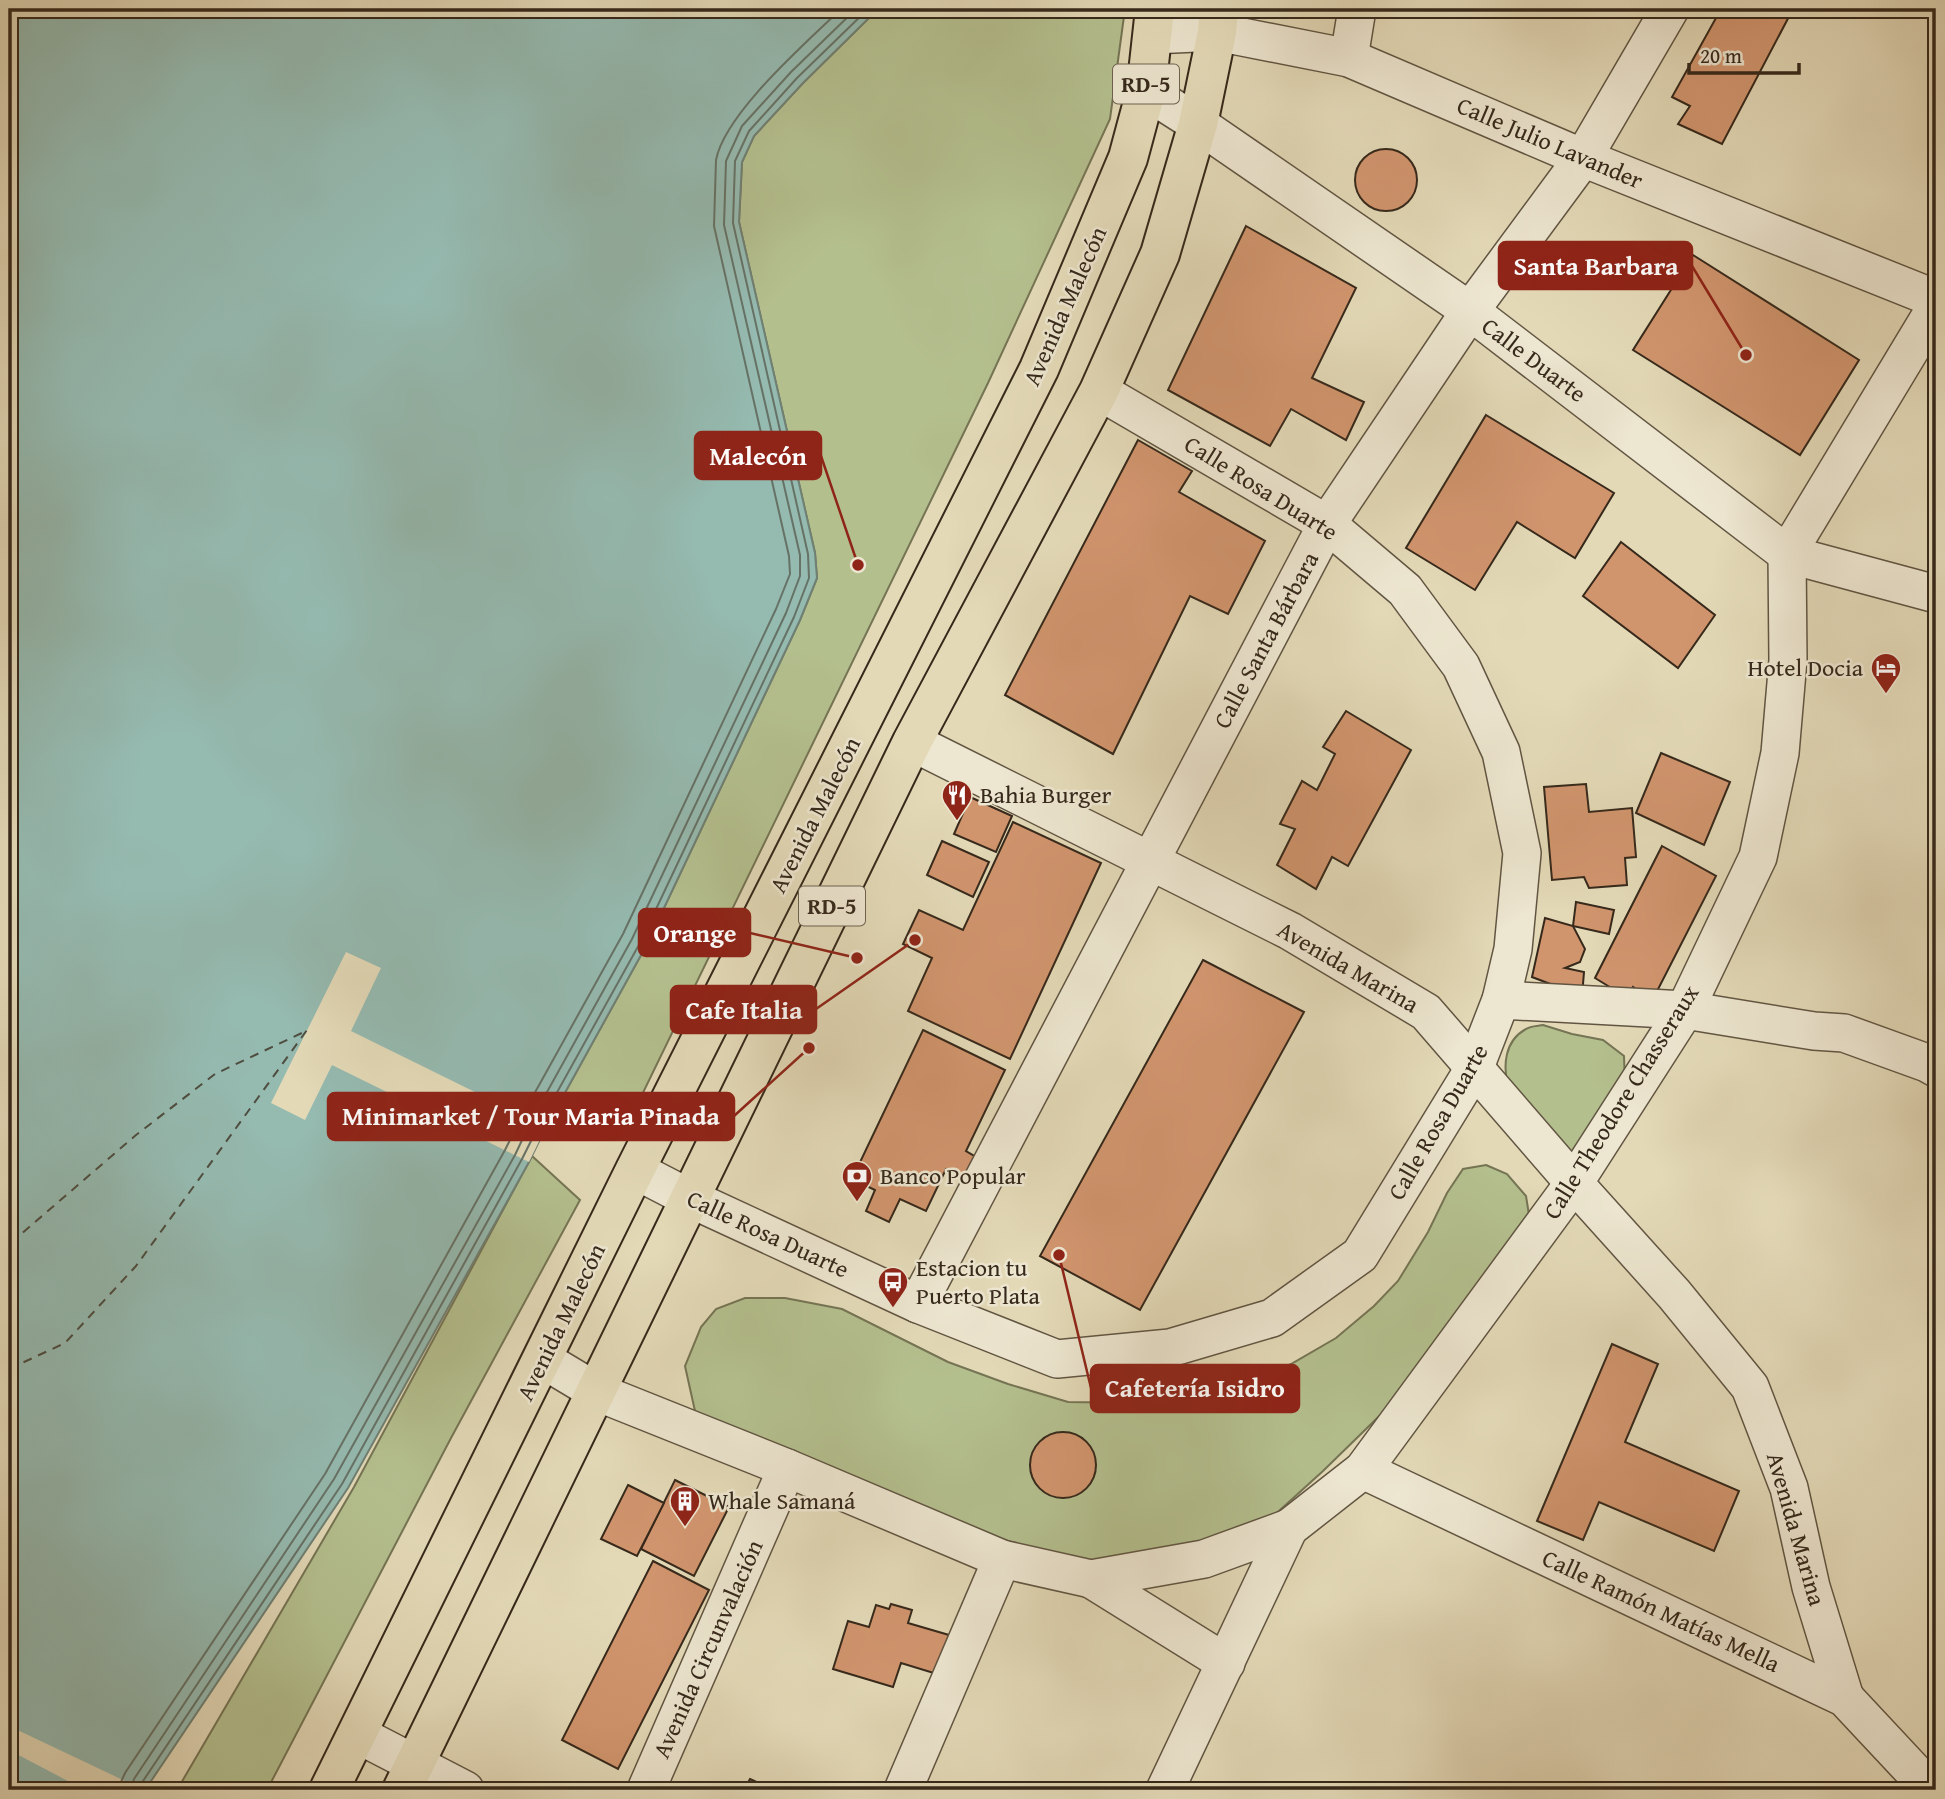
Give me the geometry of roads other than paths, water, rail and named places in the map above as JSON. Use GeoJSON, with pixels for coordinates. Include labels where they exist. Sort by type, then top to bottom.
{"type":"FeatureCollection","features":[{"type":"Feature","properties":{"kind":"main road","name":"RD-5"},"geometry":{"type":"LineString","coordinates":[[409,1777],[912,742],[1099,391],[1160,254],[1198,124],[1218,20]]}},
{"type":"Feature","properties":{"kind":"main road","name":"Avenida Malecón"},"geometry":{"type":"LineString","coordinates":[[329,1790],[635,1170],[1039,369],[1128,158],[1146,91],[1154,22]]}},
{"type":"Feature","properties":{"kind":"street"},"geometry":{"type":"LineString","coordinates":[[1349,58],[1357,9]]}},
{"type":"Feature","properties":{"kind":"street","name":"Calle Santa Bárbara"},"geometry":{"type":"LineString","coordinates":[[918,1304],[1327,524],[1471,311],[1583,158],[1670,9]]}},
{"type":"Feature","properties":{"kind":"street","name":"Calle Julio Lavander"},"geometry":{"type":"LineString","coordinates":[[1154,22],[1218,20],[1349,58],[1583,158],[1936,299]]}},
{"type":"Feature","properties":{"kind":"street","name":"Calle Duarte"},"geometry":{"type":"LineString","coordinates":[[1146,91],[1471,311],[1787,554],[1936,594]]}},
{"type":"Feature","properties":{"kind":"street"},"geometry":{"type":"LineString","coordinates":[[1787,554],[1936,307]]}},
{"type":"Feature","properties":{"kind":"street","name":"Calle Rosa Duarte"},"geometry":{"type":"LineString","coordinates":[[635,1170],[689,1198],[918,1304],[1057,1359],[1170,1348],[1272,1318],[1360,1255],[1475,1067],[1500,1000],[1513,949],[1522,853],[1501,752],[1461,666],[1405,590],[1327,524],[1099,391]]}},
{"type":"Feature","properties":{"kind":"street","name":"Calle Theodore Chasseraux"},"geometry":{"type":"LineString","coordinates":[[1165,1790],[1289,1528],[1363,1469],[1574,1183],[1685,1010],[1758,856],[1780,753],[1788,660],[1787,554]]}},
{"type":"Feature","properties":{"kind":"street","name":"Avenida Marina"},"geometry":{"type":"LineString","coordinates":[[912,742],[1290,931],[1426,1012],[1674,1294],[1750,1387],[1789,1489],[1811,1587],[1845,1698]]}},
{"type":"Feature","properties":{"kind":"street"},"geometry":{"type":"LineString","coordinates":[[1500,1000],[1685,1010],[1814,1031],[1844,1033],[1936,1068]]}},
{"type":"Feature","properties":{"kind":"street"},"geometry":{"type":"LineString","coordinates":[[542,1359],[597,1392],[788,1468],[1002,1559],[1091,1580],[1226,1663]]}},
{"type":"Feature","properties":{"kind":"street","name":"Avenida Circunvalación"},"geometry":{"type":"LineString","coordinates":[[646,1790],[788,1468]]}},
{"type":"Feature","properties":{"kind":"street","name":"Calle Ramón Matías Mella"},"geometry":{"type":"LineString","coordinates":[[1363,1469],[1845,1698],[1931,1790]]}},
{"type":"Feature","properties":{"kind":"street"},"geometry":{"type":"LineString","coordinates":[[1091,1580],[1204,1559],[1289,1528]]}},
{"type":"Feature","properties":{"kind":"street"},"geometry":{"type":"LineString","coordinates":[[903,1790],[1002,1559]]}},
{"type":"Feature","properties":{"kind":"street"},"geometry":{"type":"LineString","coordinates":[[357,1734],[409,1777],[465,1790]]}},
{"type":"Feature","properties":{"kind":"water"},"geometry":{"type":"Polygon","coordinates":[[[9,9],[878,9],[754,136],[742,162],[739,222],[815,553],[817,578],[800,620],[646,946],[348,1488],[145,1790],[9,1790],[9,9]]]}},
{"type":"Feature","properties":{"kind":"place","name":"Santa Barbara"},"geometry":{"type":"Point","coordinates":[1746,355]}},
{"type":"Feature","properties":{"kind":"place","name":"Malecón"},"geometry":{"type":"Point","coordinates":[858,565]}},
{"type":"Feature","properties":{"kind":"place","name":"Hotel Docia"},"geometry":{"type":"Point","coordinates":[1886,695]}},
{"type":"Feature","properties":{"kind":"place","name":"Bahia Burger"},"geometry":{"type":"Point","coordinates":[957,822]}},
{"type":"Feature","properties":{"kind":"place","name":"Cafe Italia"},"geometry":{"type":"Point","coordinates":[915,940]}},
{"type":"Feature","properties":{"kind":"place","name":"Orange"},"geometry":{"type":"Point","coordinates":[857,958]}},
{"type":"Feature","properties":{"kind":"place","name":"Minimarket / Tour Maria Pinada"},"geometry":{"type":"Point","coordinates":[809,1048]}},
{"type":"Feature","properties":{"kind":"place","name":"Banco Popular"},"geometry":{"type":"Point","coordinates":[857,1203]}},
{"type":"Feature","properties":{"kind":"place","name":"Cafetería Isidro"},"geometry":{"type":"Point","coordinates":[1059,1255]}},
{"type":"Feature","properties":{"kind":"place","name":"Estacion tu Puerto Plata"},"geometry":{"type":"Point","coordinates":[893,1309]}},
{"type":"Feature","properties":{"kind":"place","name":"Whale Samaná"},"geometry":{"type":"Point","coordinates":[685,1528]}}]}
